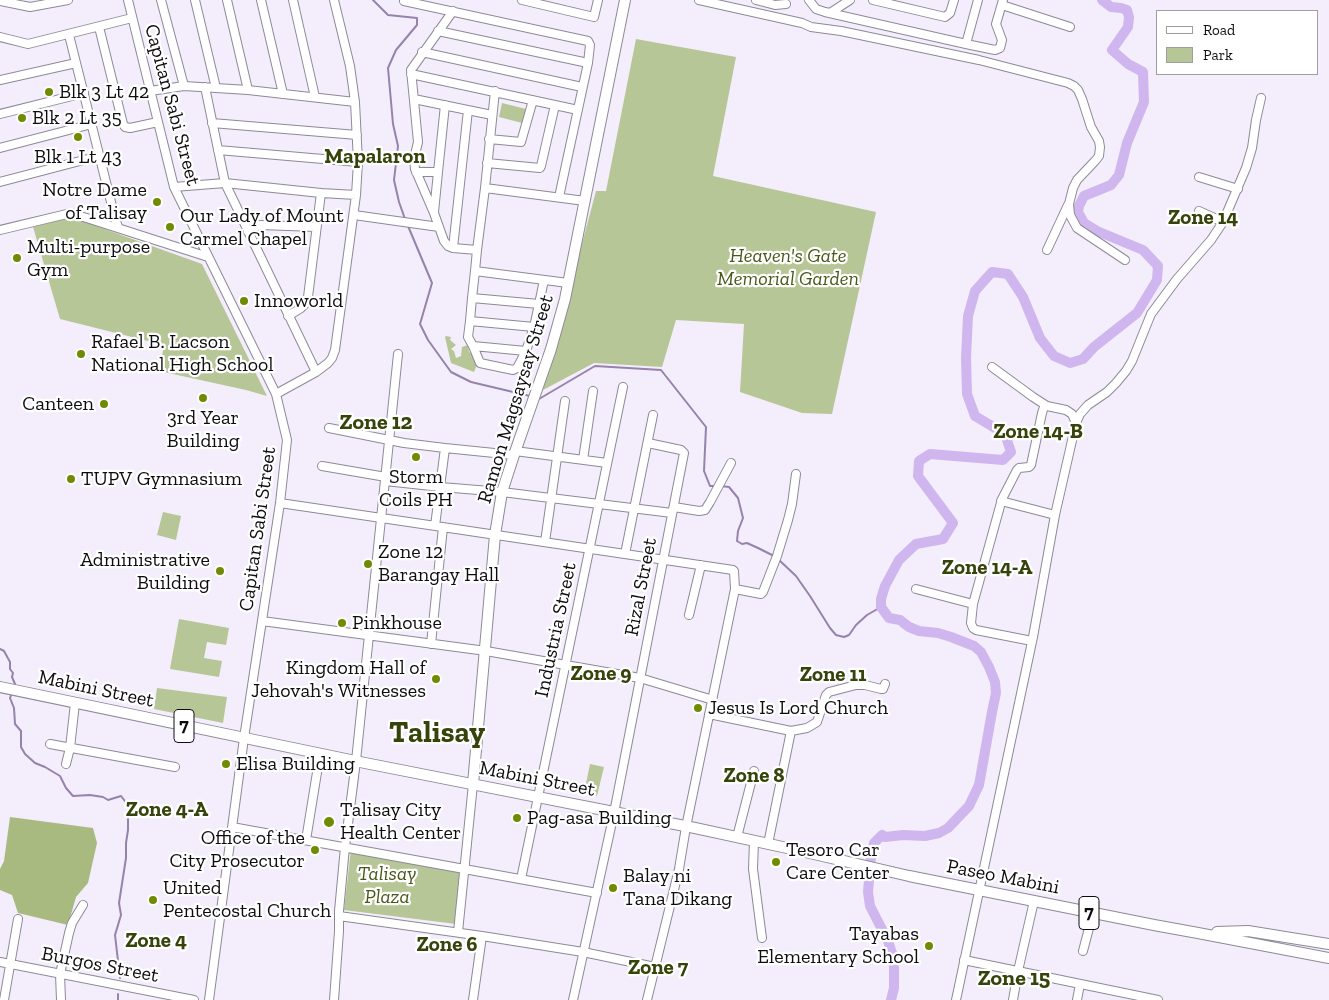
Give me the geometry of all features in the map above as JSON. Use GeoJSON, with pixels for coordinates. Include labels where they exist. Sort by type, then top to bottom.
{"type":"FeatureCollection","features":[{"type":"Feature","properties":{"kind":"main road","name":"Ramon Magsaysay Street"},"geometry":{"type":"LineString","coordinates":[[473,784],[495,535],[502,492],[551,349],[568,283],[625,0]]}},
{"type":"Feature","properties":{"kind":"main road","name":"Mabini Street"},"geometry":{"type":"LineString","coordinates":[[0,687],[320,754],[738,837],[860,866]]}},
{"type":"Feature","properties":{"kind":"main road","name":"Paseo Mabini"},"geometry":{"type":"LineString","coordinates":[[860,866],[1154,926],[1198,932],[1329,958]]}},
{"type":"Feature","properties":{"kind":"main road","name":"Paseo Mabini"},"geometry":{"type":"LineString","coordinates":[[1198,932],[1248,931],[1329,944]]}},
{"type":"Feature","properties":{"kind":"street"},"geometry":{"type":"LineString","coordinates":[[0,1],[30,7],[68,0]]}},
{"type":"Feature","properties":{"kind":"street","name":"Capitan Sabi Street"},"geometry":{"type":"LineString","coordinates":[[128,0],[174,187],[276,394],[286,434],[287,446],[244,738],[209,1000]]}},
{"type":"Feature","properties":{"kind":"street"},"geometry":{"type":"LineString","coordinates":[[161,0],[184,86]]}},
{"type":"Feature","properties":{"kind":"street"},"geometry":{"type":"LineString","coordinates":[[194,0],[216,88]]}},
{"type":"Feature","properties":{"kind":"street"},"geometry":{"type":"LineString","coordinates":[[228,0],[248,90]]}},
{"type":"Feature","properties":{"kind":"street"},"geometry":{"type":"LineString","coordinates":[[261,0],[283,94]]}},
{"type":"Feature","properties":{"kind":"street"},"geometry":{"type":"LineString","coordinates":[[293,0],[315,98]]}},
{"type":"Feature","properties":{"kind":"street"},"geometry":{"type":"LineString","coordinates":[[276,394],[316,372],[328,363],[336,350],[354,215],[358,162],[355,102],[350,66],[334,0]]}},
{"type":"Feature","properties":{"kind":"street"},"geometry":{"type":"LineString","coordinates":[[526,0],[594,17]]}},
{"type":"Feature","properties":{"kind":"street"},"geometry":{"type":"LineString","coordinates":[[592,25],[598,0]]}},
{"type":"Feature","properties":{"kind":"street"},"geometry":{"type":"LineString","coordinates":[[699,0],[802,23],[811,27],[841,31],[979,60],[1074,86],[1082,99],[1091,127],[1100,142],[1100,147],[1095,162],[1077,180],[1069,204],[1047,250]]}},
{"type":"Feature","properties":{"kind":"street"},"geometry":{"type":"LineString","coordinates":[[756,0],[775,5],[786,4]]}},
{"type":"Feature","properties":{"kind":"street"},"geometry":{"type":"LineString","coordinates":[[809,0],[816,9],[830,13],[994,50],[1000,48],[1002,40],[996,24],[1003,2],[1070,27]]}},
{"type":"Feature","properties":{"kind":"street"},"geometry":{"type":"LineString","coordinates":[[830,13],[850,0]]}},
{"type":"Feature","properties":{"kind":"street"},"geometry":{"type":"LineString","coordinates":[[873,0],[945,17],[950,13],[954,0]]}},
{"type":"Feature","properties":{"kind":"street"},"geometry":{"type":"LineString","coordinates":[[966,44],[978,0]]}},
{"type":"Feature","properties":{"kind":"street"},"geometry":{"type":"LineString","coordinates":[[404,1],[588,41],[590,45],[588,63],[559,197]]}},
{"type":"Feature","properties":{"kind":"street"},"geometry":{"type":"LineString","coordinates":[[453,11],[411,70],[418,142],[414,159],[416,172],[446,244],[453,248],[477,250]]}},
{"type":"Feature","properties":{"kind":"street"},"geometry":{"type":"LineString","coordinates":[[0,37],[28,44],[132,18]]}},
{"type":"Feature","properties":{"kind":"street"},"geometry":{"type":"LineString","coordinates":[[99,27],[123,124],[128,128],[158,122]]}},
{"type":"Feature","properties":{"kind":"street"},"geometry":{"type":"LineString","coordinates":[[438,31],[588,63]]}},
{"type":"Feature","properties":{"kind":"street"},"geometry":{"type":"LineString","coordinates":[[69,35],[118,227]]}},
{"type":"Feature","properties":{"kind":"street"},"geometry":{"type":"LineString","coordinates":[[422,52],[582,87]]}},
{"type":"Feature","properties":{"kind":"street"},"geometry":{"type":"LineString","coordinates":[[0,80],[76,62]]}},
{"type":"Feature","properties":{"kind":"street"},"geometry":{"type":"LineString","coordinates":[[411,74],[578,110]]}},
{"type":"Feature","properties":{"kind":"street"},"geometry":{"type":"LineString","coordinates":[[150,91],[184,86],[205,87],[355,102]]}},
{"type":"Feature","properties":{"kind":"street"},"geometry":{"type":"LineString","coordinates":[[205,87],[225,184],[316,372]]}},
{"type":"Feature","properties":{"kind":"street"},"geometry":{"type":"LineString","coordinates":[[495,91],[468,337],[480,363],[513,370],[517,368],[526,351],[534,327],[544,280]]}},
{"type":"Feature","properties":{"kind":"street"},"geometry":{"type":"LineString","coordinates":[[0,114],[84,93]]}},
{"type":"Feature","properties":{"kind":"street"},"geometry":{"type":"LineString","coordinates":[[956,1000],[1032,641],[1055,515],[1076,423],[1080,414],[1088,405],[1107,392],[1126,371],[1132,361],[1150,314],[1211,240],[1223,222],[1246,168],[1252,148],[1261,98]]}},
{"type":"Feature","properties":{"kind":"street"},"geometry":{"type":"LineString","coordinates":[[414,99],[492,115]]}},
{"type":"Feature","properties":{"kind":"street"},"geometry":{"type":"LineString","coordinates":[[489,139],[521,142],[533,100]]}},
{"type":"Feature","properties":{"kind":"street"},"geometry":{"type":"LineString","coordinates":[[434,213],[445,105]]}},
{"type":"Feature","properties":{"kind":"street"},"geometry":{"type":"LineString","coordinates":[[487,163],[540,168],[555,105]]}},
{"type":"Feature","properties":{"kind":"street"},"geometry":{"type":"LineString","coordinates":[[453,248],[468,110]]}},
{"type":"Feature","properties":{"kind":"street"},"geometry":{"type":"LineString","coordinates":[[212,123],[357,135]]}},
{"type":"Feature","properties":{"kind":"street"},"geometry":{"type":"LineString","coordinates":[[0,148],[92,124]]}},
{"type":"Feature","properties":{"kind":"street"},"geometry":{"type":"LineString","coordinates":[[218,150],[358,162]]}},
{"type":"Feature","properties":{"kind":"street"},"geometry":{"type":"LineString","coordinates":[[0,182],[99,156]]}},
{"type":"Feature","properties":{"kind":"street"},"geometry":{"type":"LineString","coordinates":[[416,172],[438,172]]}},
{"type":"Feature","properties":{"kind":"street"},"geometry":{"type":"LineString","coordinates":[[1199,177],[1238,189]]}},
{"type":"Feature","properties":{"kind":"street"},"geometry":{"type":"LineString","coordinates":[[174,187],[225,184],[356,195]]}},
{"type":"Feature","properties":{"kind":"street"},"geometry":{"type":"LineString","coordinates":[[485,188],[585,201]]}},
{"type":"Feature","properties":{"kind":"street"},"geometry":{"type":"LineString","coordinates":[[288,316],[301,308],[308,297],[321,193]]}},
{"type":"Feature","properties":{"kind":"street"},"geometry":{"type":"LineString","coordinates":[[1069,204],[1070,215],[1078,228],[1125,260]]}},
{"type":"Feature","properties":{"kind":"street"},"geometry":{"type":"LineString","coordinates":[[1199,211],[1223,222]]}},
{"type":"Feature","properties":{"kind":"street"},"geometry":{"type":"LineString","coordinates":[[0,230],[71,213],[208,257]]}},
{"type":"Feature","properties":{"kind":"street"},"geometry":{"type":"LineString","coordinates":[[354,215],[439,227]]}},
{"type":"Feature","properties":{"kind":"street"},"geometry":{"type":"LineString","coordinates":[[248,232],[260,225],[316,227]]}},
{"type":"Feature","properties":{"kind":"street"},"geometry":{"type":"LineString","coordinates":[[178,247],[191,246],[195,235],[193,227]]}},
{"type":"Feature","properties":{"kind":"street"},"geometry":{"type":"LineString","coordinates":[[475,272],[568,283]]}},
{"type":"Feature","properties":{"kind":"street"},"geometry":{"type":"LineString","coordinates":[[472,298],[539,304]]}},
{"type":"Feature","properties":{"kind":"street"},"geometry":{"type":"LineString","coordinates":[[470,322],[534,327]]}},
{"type":"Feature","properties":{"kind":"street"},"geometry":{"type":"LineString","coordinates":[[473,346],[526,351]]}},
{"type":"Feature","properties":{"kind":"street"},"geometry":{"type":"LineString","coordinates":[[334,1000],[345,847],[356,761],[398,354]]}},
{"type":"Feature","properties":{"kind":"street"},"geometry":{"type":"LineString","coordinates":[[992,367],[1047,406],[1066,410],[1072,414],[1076,423]]}},
{"type":"Feature","properties":{"kind":"street","name":"Industria Street"},"geometry":{"type":"LineString","coordinates":[[521,879],[623,387]]}},
{"type":"Feature","properties":{"kind":"street"},"geometry":{"type":"LineString","coordinates":[[583,460],[593,391]]}},
{"type":"Feature","properties":{"kind":"street"},"geometry":{"type":"LineString","coordinates":[[544,542],[565,401]]}},
{"type":"Feature","properties":{"kind":"street"},"geometry":{"type":"LineString","coordinates":[[1032,641],[976,630],[971,623],[973,604],[1001,502],[1017,470],[1031,465],[1042,413],[1047,406]]}},
{"type":"Feature","properties":{"kind":"street"},"geometry":{"type":"LineString","coordinates":[[625,554],[653,415]]}},
{"type":"Feature","properties":{"kind":"street"},"geometry":{"type":"LineString","coordinates":[[329,428],[389,440],[445,448],[557,456],[607,463]]}},
{"type":"Feature","properties":{"kind":"street","name":"Rizal Street"},"geometry":{"type":"LineString","coordinates":[[573,1000],[614,813],[684,453],[683,451],[648,443]]}},
{"type":"Feature","properties":{"kind":"street"},"geometry":{"type":"LineString","coordinates":[[431,644],[445,448]]}},
{"type":"Feature","properties":{"kind":"street"},"geometry":{"type":"LineString","coordinates":[[322,466],[385,479],[441,487],[502,492],[635,508],[703,511],[710,502],[731,463]]}},
{"type":"Feature","properties":{"kind":"street"},"geometry":{"type":"LineString","coordinates":[[735,589],[763,594],[777,556],[792,504],[796,474]]}},
{"type":"Feature","properties":{"kind":"street"},"geometry":{"type":"LineString","coordinates":[[1001,502],[1055,515]]}},
{"type":"Feature","properties":{"kind":"street"},"geometry":{"type":"LineString","coordinates":[[280,503],[734,571],[735,589],[679,869],[647,1000]]}},
{"type":"Feature","properties":{"kind":"street"},"geometry":{"type":"LineString","coordinates":[[689,615],[701,565]]}},
{"type":"Feature","properties":{"kind":"street"},"geometry":{"type":"LineString","coordinates":[[916,588],[973,604]]}},
{"type":"Feature","properties":{"kind":"street"},"geometry":{"type":"LineString","coordinates":[[262,622],[486,651],[640,678],[713,700]]}},
{"type":"Feature","properties":{"kind":"street"},"geometry":{"type":"LineString","coordinates":[[709,714],[791,731],[807,728],[817,722],[826,695],[829,692],[856,685],[865,685],[882,690],[886,684]]}},
{"type":"Feature","properties":{"kind":"street"},"geometry":{"type":"LineString","coordinates":[[66,764],[70,748],[75,703]]}},
{"type":"Feature","properties":{"kind":"street"},"geometry":{"type":"LineString","coordinates":[[768,844],[791,731]]}},
{"type":"Feature","properties":{"kind":"street"},"geometry":{"type":"LineString","coordinates":[[50,744],[175,767]]}},
{"type":"Feature","properties":{"kind":"street"},"geometry":{"type":"LineString","coordinates":[[306,840],[320,754]]}},
{"type":"Feature","properties":{"kind":"street"},"geometry":{"type":"LineString","coordinates":[[738,837],[754,771]]}},
{"type":"Feature","properties":{"kind":"street","name":"Ramon Magsaysay Street"},"geometry":{"type":"LineString","coordinates":[[458,932],[473,784]]}},
{"type":"Feature","properties":{"kind":"street"},"geometry":{"type":"LineString","coordinates":[[232,827],[597,893]]}},
{"type":"Feature","properties":{"kind":"street"},"geometry":{"type":"LineString","coordinates":[[754,841],[753,869],[762,938]]}},
{"type":"Feature","properties":{"kind":"street"},"geometry":{"type":"LineString","coordinates":[[1013,1000],[1034,901]]}},
{"type":"Feature","properties":{"kind":"street"},"geometry":{"type":"LineString","coordinates":[[62,1000],[60,974],[70,928],[83,905]]}},
{"type":"Feature","properties":{"kind":"street"},"geometry":{"type":"LineString","coordinates":[[1083,951],[1093,914]]}},
{"type":"Feature","properties":{"kind":"street"},"geometry":{"type":"LineString","coordinates":[[339,916],[584,952],[654,967]]}},
{"type":"Feature","properties":{"kind":"street"},"geometry":{"type":"LineString","coordinates":[[4,1000],[18,918]]}},
{"type":"Feature","properties":{"kind":"street"},"geometry":{"type":"LineString","coordinates":[[473,1000],[482,936]]}},
{"type":"Feature","properties":{"kind":"street"},"geometry":{"type":"LineString","coordinates":[[964,960],[1158,1000]]}},
{"type":"Feature","properties":{"kind":"street","name":"Burgos Street"},"geometry":{"type":"LineString","coordinates":[[0,962],[194,1000]]}},
{"type":"Feature","properties":{"kind":"street"},"geometry":{"type":"LineString","coordinates":[[1077,1000],[1080,984]]}},
{"type":"Feature","properties":{"kind":"green space","name":"Heaven's Gate Memorial Garden"},"geometry":{"type":"Polygon","coordinates":[[[636,39],[736,57],[713,176],[876,212],[832,414],[802,413],[740,392],[744,324],[676,320],[662,367],[594,363],[543,390],[596,191],[606,191],[636,39]]]}},
{"type":"Feature","properties":{"kind":"green space"},"geometry":{"type":"Polygon","coordinates":[[[502,103],[526,109],[522,123],[499,117],[502,103]]]}},
{"type":"Feature","properties":{"kind":"green space"},"geometry":{"type":"Polygon","coordinates":[[[71,217],[202,264],[267,396],[159,371],[164,345],[60,319],[33,227],[71,217]]]}},
{"type":"Feature","properties":{"kind":"green space"},"geometry":{"type":"Polygon","coordinates":[[[446,336],[451,337],[450,340],[456,345],[451,349],[454,351],[456,358],[461,356],[462,347],[468,345],[469,352],[473,354],[477,365],[474,372],[451,363],[446,336]]]}},
{"type":"Feature","properties":{"kind":"green space"},"geometry":{"type":"Polygon","coordinates":[[[163,512],[181,516],[176,540],[157,535],[163,512]]]}},
{"type":"Feature","properties":{"kind":"green space"},"geometry":{"type":"Polygon","coordinates":[[[179,619],[229,628],[226,645],[207,642],[204,658],[222,661],[219,677],[170,669],[179,619]]]}},
{"type":"Feature","properties":{"kind":"green space"},"geometry":{"type":"Polygon","coordinates":[[[157,688],[227,697],[223,723],[154,709],[157,688]]]}},
{"type":"Feature","properties":{"kind":"green space"},"geometry":{"type":"Polygon","coordinates":[[[590,764],[604,767],[597,796],[584,793],[590,764]]]}},
{"type":"Feature","properties":{"kind":"green space"},"geometry":{"type":"Polygon","coordinates":[[[10,817],[93,828],[97,843],[88,883],[76,897],[68,925],[18,913],[12,895],[0,890],[0,869],[4,861],[10,817]]]}},
{"type":"Feature","properties":{"kind":"green space","name":"Talisay Plaza"},"geometry":{"type":"Polygon","coordinates":[[[351,849],[461,869],[456,924],[344,910],[351,849]]]}},
{"type":"Feature","properties":{"kind":"waterway"},"geometry":{"type":"LineString","coordinates":[[373,0],[388,15],[417,18],[417,25],[396,50],[388,68],[393,124],[398,146],[394,180],[405,219]]}},
{"type":"Feature","properties":{"kind":"waterway"},"geometry":{"type":"LineString","coordinates":[[891,1000],[894,988],[893,956],[888,941],[870,906],[868,892],[874,843],[882,835],[885,837],[903,835],[925,836],[939,833],[948,828],[969,806],[979,785],[996,693],[995,682],[989,667],[981,652],[974,646],[938,633],[919,631],[909,627],[900,620],[889,618],[881,607],[885,586],[899,560],[916,544],[943,539],[953,523],[918,476],[919,461],[930,454],[1003,460],[1011,452],[1005,434],[975,416],[967,394],[968,316],[975,291],[992,272],[1008,274],[1023,297],[1040,338],[1054,356],[1070,363],[1083,359],[1094,347],[1137,313],[1157,280],[1158,266],[1143,250],[1097,231],[1084,223],[1078,212],[1084,196],[1111,185],[1119,175],[1127,143],[1144,102],[1143,72],[1128,64],[1112,50],[1128,27],[1129,17],[1127,10],[1111,7],[1102,0]]}},
{"type":"Feature","properties":{"kind":"waterway"},"geometry":{"type":"LineString","coordinates":[[408,226],[432,283],[420,324],[428,340],[451,372],[471,382],[530,396]]}},
{"type":"Feature","properties":{"kind":"waterway"},"geometry":{"type":"LineString","coordinates":[[537,398],[539,399],[595,366],[661,370],[706,427],[704,471],[710,486],[717,486]]}},
{"type":"Feature","properties":{"kind":"waterway"},"geometry":{"type":"LineString","coordinates":[[721,486],[729,487],[738,498],[743,518],[738,531],[737,541],[742,544],[747,543],[774,556]]}},
{"type":"Feature","properties":{"kind":"waterway"},"geometry":{"type":"LineString","coordinates":[[778,559],[796,576],[836,635],[844,637],[849,635],[867,615],[881,607]]}},
{"type":"Feature","properties":{"kind":"waterway"},"geometry":{"type":"LineString","coordinates":[[0,649],[4,651],[10,662],[14,686]]}},
{"type":"Feature","properties":{"kind":"waterway"},"geometry":{"type":"LineString","coordinates":[[12,693],[10,698],[14,708],[15,724],[21,731],[21,747],[25,754],[35,763],[60,776],[66,788],[73,796],[90,795],[103,797],[108,800],[121,796],[128,805],[126,858],[119,903],[121,915],[115,935],[120,978]]}},
{"type":"Feature","properties":{"kind":"waterway"},"geometry":{"type":"LineString","coordinates":[[118,994],[118,1000]]}},
{"type":"Feature","properties":{"kind":"place","name":"Blk 3 Lt 42"},"geometry":{"type":"Point","coordinates":[49,92]}},
{"type":"Feature","properties":{"kind":"place","name":"Blk 2 Lt 35"},"geometry":{"type":"Point","coordinates":[22,118]}},
{"type":"Feature","properties":{"kind":"place","name":"Blk 1 Lt 43"},"geometry":{"type":"Point","coordinates":[78,137]}},
{"type":"Feature","properties":{"kind":"place","name":"Notre Dame of Talisay"},"geometry":{"type":"Point","coordinates":[157,202]}},
{"type":"Feature","properties":{"kind":"place","name":"Our Lady of Mount Carmel Chapel"},"geometry":{"type":"Point","coordinates":[170,227]}},
{"type":"Feature","properties":{"kind":"place","name":"Multi-purpose Gym"},"geometry":{"type":"Point","coordinates":[17,258]}},
{"type":"Feature","properties":{"kind":"place","name":"Innoworld"},"geometry":{"type":"Point","coordinates":[244,301]}},
{"type":"Feature","properties":{"kind":"place","name":"Rafael B. Lacson National High School"},"geometry":{"type":"Point","coordinates":[81,354]}},
{"type":"Feature","properties":{"kind":"place","name":"3rd Year Building"},"geometry":{"type":"Point","coordinates":[203,398]}},
{"type":"Feature","properties":{"kind":"place","name":"Canteen"},"geometry":{"type":"Point","coordinates":[104,404]}},
{"type":"Feature","properties":{"kind":"place","name":"Storm Coils PH"},"geometry":{"type":"Point","coordinates":[416,457]}},
{"type":"Feature","properties":{"kind":"place","name":"TUPV Gymnasium"},"geometry":{"type":"Point","coordinates":[71,479]}},
{"type":"Feature","properties":{"kind":"place","name":"Zone 12 Barangay Hall"},"geometry":{"type":"Point","coordinates":[368,564]}},
{"type":"Feature","properties":{"kind":"place","name":"Administrative Building"},"geometry":{"type":"Point","coordinates":[220,571]}},
{"type":"Feature","properties":{"kind":"place","name":"Pinkhouse"},"geometry":{"type":"Point","coordinates":[342,623]}},
{"type":"Feature","properties":{"kind":"place","name":"Kingdom Hall of Jehovah's Witnesses"},"geometry":{"type":"Point","coordinates":[436,679]}},
{"type":"Feature","properties":{"kind":"place","name":"Jesus Is Lord Church"},"geometry":{"type":"Point","coordinates":[698,708]}},
{"type":"Feature","properties":{"kind":"place","name":"Elisa Building"},"geometry":{"type":"Point","coordinates":[226,764]}},
{"type":"Feature","properties":{"kind":"place","name":"Pag-asa Building"},"geometry":{"type":"Point","coordinates":[517,818]}},
{"type":"Feature","properties":{"kind":"place","name":"Talisay City Health Center"},"geometry":{"type":"Point","coordinates":[329,822]}},
{"type":"Feature","properties":{"kind":"place","name":"Office of the City Prosecutor"},"geometry":{"type":"Point","coordinates":[315,850]}},
{"type":"Feature","properties":{"kind":"place","name":"Tesoro Car Care Center"},"geometry":{"type":"Point","coordinates":[776,862]}},
{"type":"Feature","properties":{"kind":"place","name":"Balay ni Tana Dikang"},"geometry":{"type":"Point","coordinates":[613,888]}},
{"type":"Feature","properties":{"kind":"place","name":"United Pentecostal Church"},"geometry":{"type":"Point","coordinates":[153,900]}},
{"type":"Feature","properties":{"kind":"place","name":"Tayabas Elementary School"},"geometry":{"type":"Point","coordinates":[929,946]}},
{"type":"Feature","properties":{"kind":"district","name":"Mapalaron"},"geometry":{"type":"Point","coordinates":[375,157]}},
{"type":"Feature","properties":{"kind":"district","name":"Zone 14"},"geometry":{"type":"Point","coordinates":[1203,218]}},
{"type":"Feature","properties":{"kind":"district","name":"Zone 12"},"geometry":{"type":"Point","coordinates":[376,423]}},
{"type":"Feature","properties":{"kind":"district","name":"Zone 14-B"},"geometry":{"type":"Point","coordinates":[1038,432]}},
{"type":"Feature","properties":{"kind":"district","name":"Zone 14-A"},"geometry":{"type":"Point","coordinates":[987,568]}},
{"type":"Feature","properties":{"kind":"district","name":"Zone 9"},"geometry":{"type":"Point","coordinates":[601,674]}},
{"type":"Feature","properties":{"kind":"district","name":"Zone 11"},"geometry":{"type":"Point","coordinates":[833,675]}},
{"type":"Feature","properties":{"kind":"district","name":"Talisay"},"geometry":{"type":"Point","coordinates":[437,733]}},
{"type":"Feature","properties":{"kind":"district","name":"Zone 8"},"geometry":{"type":"Point","coordinates":[754,776]}},
{"type":"Feature","properties":{"kind":"district","name":"Zone 4-A"},"geometry":{"type":"Point","coordinates":[167,810]}},
{"type":"Feature","properties":{"kind":"district","name":"Zone 4"},"geometry":{"type":"Point","coordinates":[156,941]}},
{"type":"Feature","properties":{"kind":"district","name":"Zone 6"},"geometry":{"type":"Point","coordinates":[447,945]}},
{"type":"Feature","properties":{"kind":"district","name":"Zone 7"},"geometry":{"type":"Point","coordinates":[658,968]}},
{"type":"Feature","properties":{"kind":"district","name":"Zone 15"},"geometry":{"type":"Point","coordinates":[1014,979]}}]}
